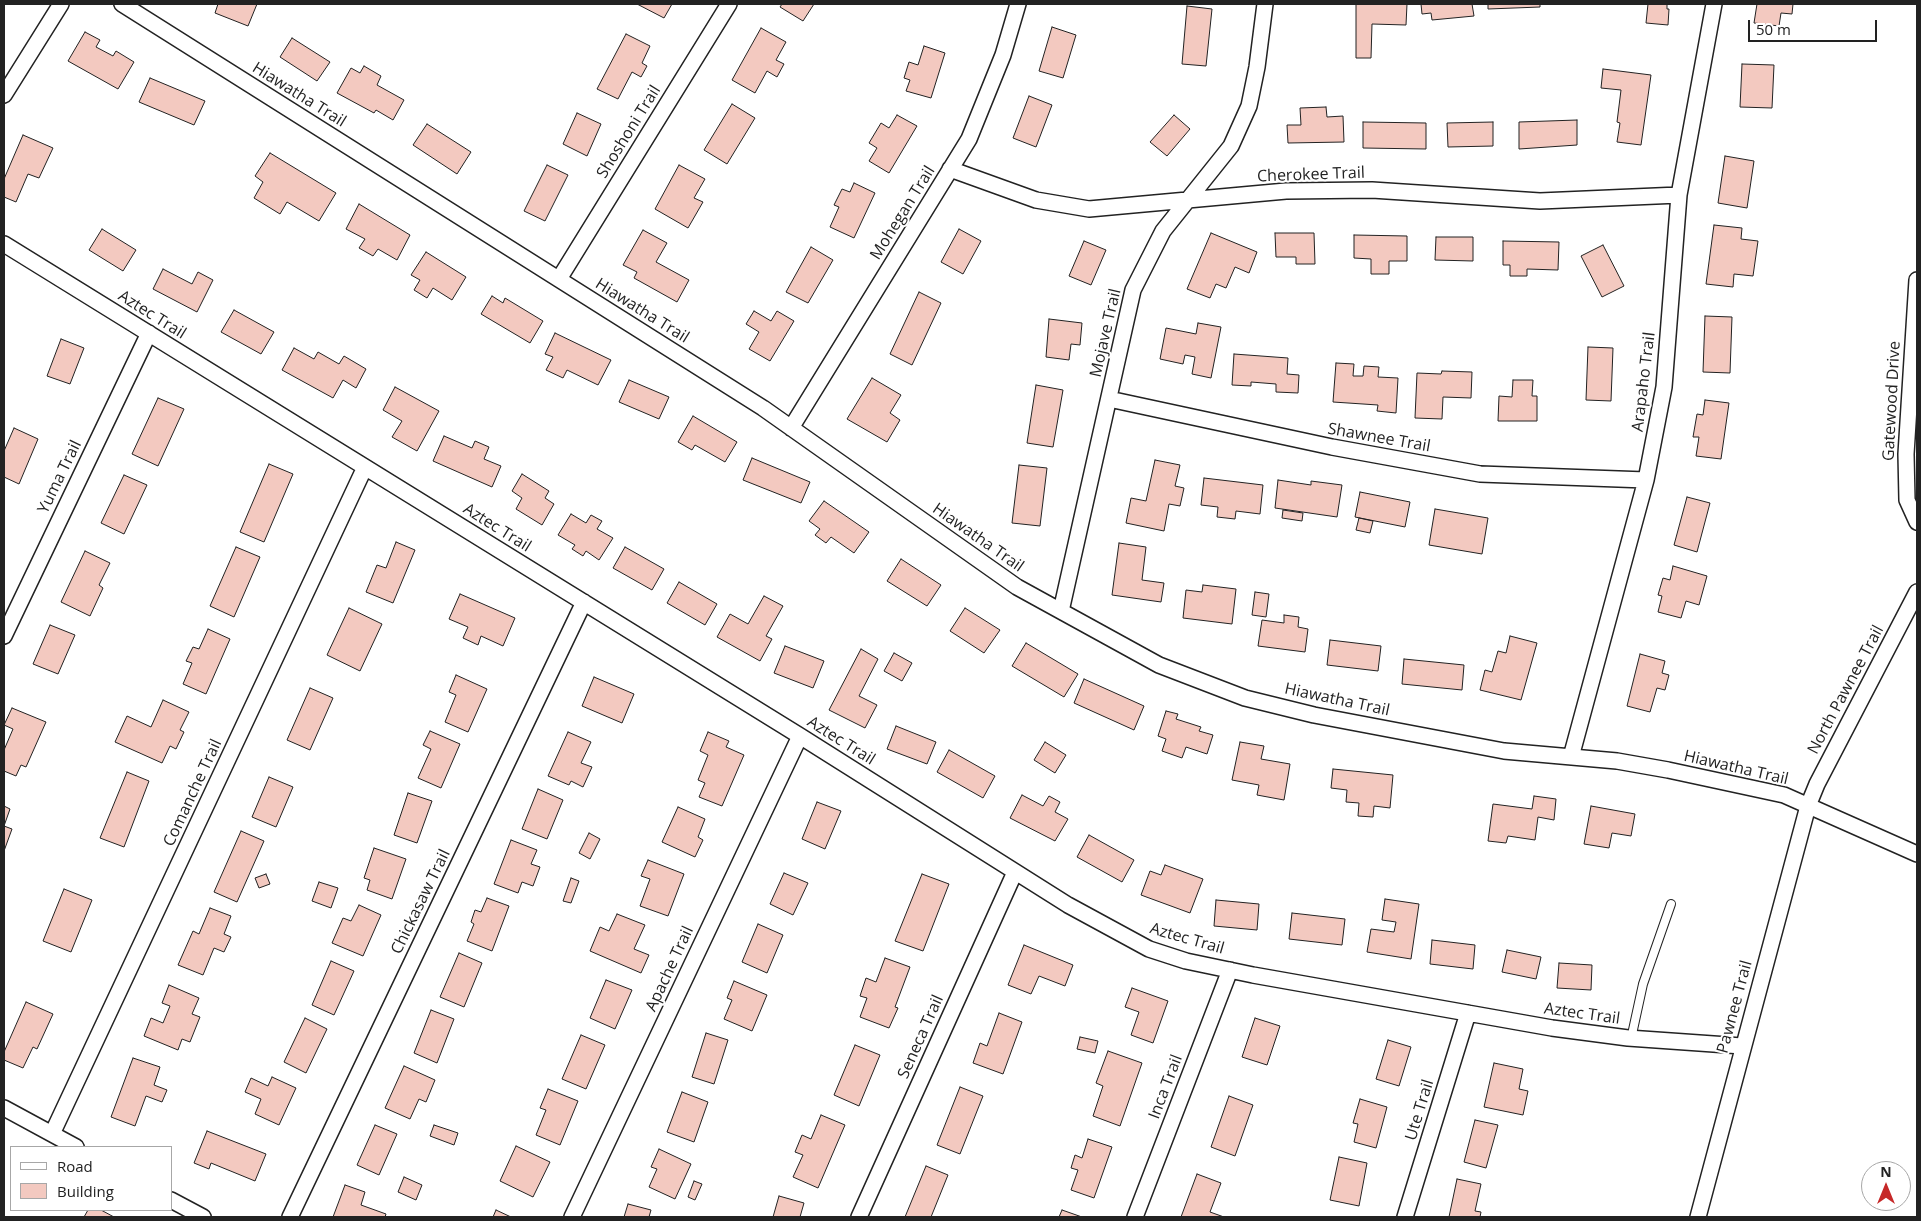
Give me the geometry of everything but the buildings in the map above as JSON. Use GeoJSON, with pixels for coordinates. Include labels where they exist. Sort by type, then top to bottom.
{"type":"FeatureCollection","features":[{"type":"Feature","properties":{"kind":"street"},"geometry":{"type":"LineString","coordinates":[[4,95],[61,4]]}},
{"type":"Feature","properties":{"kind":"street","name":"Hiawatha Trail"},"geometry":{"type":"LineString","coordinates":[[122,4],[559,279],[791,428],[1017,587],[1159,665],[1245,698],[1314,715],[1504,751],[1617,761],[1784,795],[1917,854]]}},
{"type":"Feature","properties":{"kind":"street","name":"Shoshoni Trail"},"geometry":{"type":"LineString","coordinates":[[559,279],[729,4]]}},
{"type":"Feature","properties":{"kind":"street","name":"Mohegan Trail"},"geometry":{"type":"LineString","coordinates":[[791,428],[972,130],[1003,55],[1018,4]]}},
{"type":"Feature","properties":{"kind":"street","name":"Mojave Trail"},"geometry":{"type":"LineString","coordinates":[[1061,611],[1133,290],[1163,231],[1231,146],[1248,106],[1257,67],[1265,4]]}},
{"type":"Feature","properties":{"kind":"street","name":"Arapaho Trail"},"geometry":{"type":"LineString","coordinates":[[1571,757],[1646,480],[1664,387],[1679,195],[1714,4]]}},
{"type":"Feature","properties":{"kind":"street","name":"Cherokee Trail"},"geometry":{"type":"LineString","coordinates":[[950,169],[1036,200],[1089,209],[1286,191],[1353,190],[1540,201],[1679,195]]}},
{"type":"Feature","properties":{"kind":"street","name":"Aztec Trail"},"geometry":{"type":"LineString","coordinates":[[4,244],[800,736],[1015,872],[1077,910],[1149,949],[1186,961],[1230,970],[1552,1028],[1631,1039],[1742,1046]]}},
{"type":"Feature","properties":{"kind":"street","name":"Gatewood Drive"},"geometry":{"type":"LineString","coordinates":[[1917,280],[1906,454],[1907,500],[1917,522]]}},
{"type":"Feature","properties":{"kind":"street","name":"Yuma Trail"},"geometry":{"type":"LineString","coordinates":[[4,636],[149,333]]}},
{"type":"Feature","properties":{"kind":"street","name":"Shawnee Trail"},"geometry":{"type":"LineString","coordinates":[[1109,399],[1332,447],[1480,474],[1646,480]]}},
{"type":"Feature","properties":{"kind":"street","name":"Comanche Trail"},"geometry":{"type":"LineString","coordinates":[[52,1134],[365,467]]}},
{"type":"Feature","properties":{"kind":"street","name":"North Pawnee Trail"},"geometry":{"type":"LineString","coordinates":[[1808,806],[1817,784],[1917,592]]}},
{"type":"Feature","properties":{"kind":"street","name":"Chickasaw Trail"},"geometry":{"type":"LineString","coordinates":[[290,1217],[584,602]]}},
{"type":"Feature","properties":{"kind":"street","name":"Apache Trail"},"geometry":{"type":"LineString","coordinates":[[572,1217],[800,736]]}},
{"type":"Feature","properties":{"kind":"street","name":"Pawnee Trail"},"geometry":{"type":"LineString","coordinates":[[1698,1217],[1742,1046],[1808,806]]}},
{"type":"Feature","properties":{"kind":"street","name":"Seneca Trail"},"geometry":{"type":"LineString","coordinates":[[859,1217],[1015,872]]}},
{"type":"Feature","properties":{"kind":"street","name":"Inca Trail"},"geometry":{"type":"LineString","coordinates":[[1135,1217],[1230,970]]}},
{"type":"Feature","properties":{"kind":"street","name":"Ute Trail"},"geometry":{"type":"LineString","coordinates":[[1405,1217],[1468,1013]]}},
{"type":"Feature","properties":{"kind":"street"},"geometry":{"type":"LineString","coordinates":[[4,1108],[74,1146]]}},
{"type":"Feature","properties":{"kind":"street"},"geometry":{"type":"LineString","coordinates":[[172,1201],[204,1217]]}},
{"type":"Feature","properties":{"kind":"lane"},"geometry":{"type":"LineString","coordinates":[[1631,1039],[1643,984],[1670,904]]}}]}
